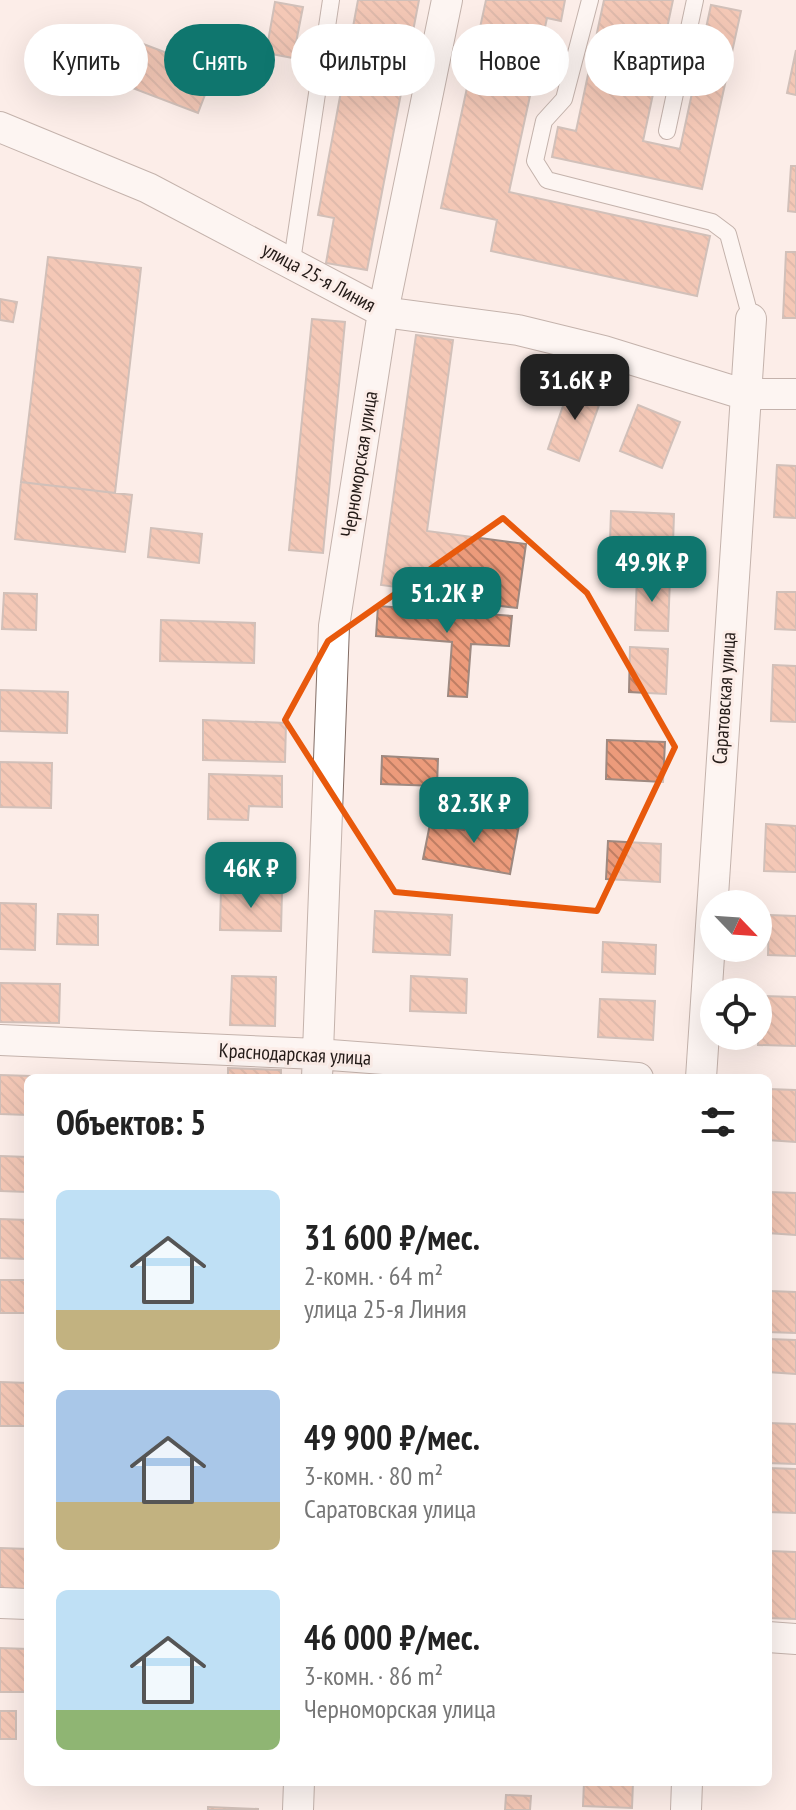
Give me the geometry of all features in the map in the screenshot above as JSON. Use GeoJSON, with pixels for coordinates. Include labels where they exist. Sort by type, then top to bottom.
{"type":"FeatureCollection","features":[{"type":"Feature","properties":{"kind":"street","name":"Черноморская улица"},"geometry":{"type":"LineString","coordinates":[[317,1066],[334,626],[383,312],[447,0]]}},
{"type":"Feature","properties":{"kind":"street","name":"улица 25-я Линия"},"geometry":{"type":"LineString","coordinates":[[0,127],[148,188],[292,261],[325,284],[383,312],[518,330],[604,351],[743,394],[796,394]]}},
{"type":"Feature","properties":{"kind":"street","name":"Саратовская улица"},"geometry":{"type":"LineString","coordinates":[[701,1074],[743,394],[751,319]]}},
{"type":"Feature","properties":{"kind":"street","name":"Краснодарская улица"},"geometry":{"type":"LineString","coordinates":[[0,1040],[317,1066],[531,1074]]}},
{"type":"Feature","properties":{"kind":"street"},"geometry":{"type":"LineString","coordinates":[[0,1603],[24,1604]]}},
{"type":"Feature","properties":{"kind":"street"},"geometry":{"type":"LineString","coordinates":[[772,1637],[796,1639]]}},
{"type":"Feature","properties":{"kind":"street"},"geometry":{"type":"LineString","coordinates":[[298,1810],[299,1786]]}},
{"type":"Feature","properties":{"kind":"street"},"geometry":{"type":"LineString","coordinates":[[686,1810],[687,1786]]}},
{"type":"Feature","properties":{"kind":"lane"},"geometry":{"type":"LineString","coordinates":[[292,261],[331,0]]}},
{"type":"Feature","properties":{"kind":"lane"},"geometry":{"type":"LineString","coordinates":[[590,0],[564,99],[544,121],[535,161],[547,180],[712,222],[728,234],[751,319]]}},
{"type":"Feature","properties":{"kind":"lane"},"geometry":{"type":"LineString","coordinates":[[667,131],[695,0]]}},
{"type":"Feature","properties":{"kind":"highlighted area"},"geometry":{"type":"Polygon","coordinates":[[[503,518],[587,593],[675,747],[597,911],[395,892],[285,720],[328,641],[503,518]]]}},
{"type":"Feature","properties":{"kind":"building"},"geometry":{"type":"Polygon","coordinates":[[[358,0],[419,0],[414,24],[354,24],[358,0]]]}},
{"type":"Feature","properties":{"kind":"building"},"geometry":{"type":"Polygon","coordinates":[[[486,0],[565,0],[561,21],[547,18],[546,24],[481,24],[486,0]]]}},
{"type":"Feature","properties":{"kind":"building"},"geometry":{"type":"Polygon","coordinates":[[[604,0],[673,0],[668,24],[599,24],[604,0]]]}},
{"type":"Feature","properties":{"kind":"building"},"geometry":{"type":"Polygon","coordinates":[[[275,2],[303,7],[300,24],[291,24],[291,58],[275,55],[275,24],[271,24],[275,2]]]}},
{"type":"Feature","properties":{"kind":"building"},"geometry":{"type":"Polygon","coordinates":[[[711,5],[741,11],[734,43],[734,24],[707,24],[711,5]]]}},
{"type":"Feature","properties":{"kind":"building"},"geometry":{"type":"Polygon","coordinates":[[[148,46],[164,52],[164,96],[204,96],[198,113],[148,94],[148,46]]]}},
{"type":"Feature","properties":{"kind":"building"},"geometry":{"type":"Polygon","coordinates":[[[796,50],[796,95],[787,93],[796,50]]]}},
{"type":"Feature","properties":{"kind":"building"},"geometry":{"type":"Polygon","coordinates":[[[585,89],[585,96],[653,96],[643,141],[680,149],[691,96],[722,96],[702,189],[552,157],[558,127],[576,131],[585,89]]]}},
{"type":"Feature","properties":{"kind":"building"},"geometry":{"type":"Polygon","coordinates":[[[340,96],[401,96],[367,270],[326,263],[334,218],[318,215],[340,96]]]}},
{"type":"Feature","properties":{"kind":"building"},"geometry":{"type":"Polygon","coordinates":[[[465,96],[530,96],[509,192],[710,236],[697,296],[491,251],[497,220],[441,208],[465,96]]]}},
{"type":"Feature","properties":{"kind":"building"},"geometry":{"type":"Polygon","coordinates":[[[791,166],[796,166],[796,212],[788,211],[791,166]]]}},
{"type":"Feature","properties":{"kind":"building"},"geometry":{"type":"Polygon","coordinates":[[[786,252],[796,252],[796,318],[783,318],[786,252]]]}},
{"type":"Feature","properties":{"kind":"building"},"geometry":{"type":"Polygon","coordinates":[[[48,257],[141,268],[115,493],[21,482],[48,257]]]}},
{"type":"Feature","properties":{"kind":"building"},"geometry":{"type":"Polygon","coordinates":[[[0,299],[17,302],[13,322],[0,320],[0,299]]]}},
{"type":"Feature","properties":{"kind":"building"},"geometry":{"type":"Polygon","coordinates":[[[312,319],[345,322],[323,553],[289,550],[312,319]]]}},
{"type":"Feature","properties":{"kind":"building"},"geometry":{"type":"Polygon","coordinates":[[[416,335],[453,340],[427,531],[526,544],[517,608],[485,604],[488,579],[450,574],[447,594],[381,585],[416,335]]]}},
{"type":"Feature","properties":{"kind":"building"},"geometry":{"type":"Polygon","coordinates":[[[571,383],[603,394],[579,461],[548,449],[571,383]]]}},
{"type":"Feature","properties":{"kind":"building"},"geometry":{"type":"Polygon","coordinates":[[[638,405],[680,422],[662,468],[620,451],[638,405]]]}},
{"type":"Feature","properties":{"kind":"building"},"geometry":{"type":"Polygon","coordinates":[[[777,465],[796,466],[796,518],[774,517],[777,465]]]}},
{"type":"Feature","properties":{"kind":"building"},"geometry":{"type":"Polygon","coordinates":[[[21,482],[132,495],[125,552],[15,539],[21,482]]]}},
{"type":"Feature","properties":{"kind":"building"},"geometry":{"type":"Polygon","coordinates":[[[611,511],[674,514],[673,544],[610,542],[611,511]]]}},
{"type":"Feature","properties":{"kind":"building"},"geometry":{"type":"Polygon","coordinates":[[[151,528],[202,534],[199,563],[148,557],[151,528]]]}},
{"type":"Feature","properties":{"kind":"building"},"geometry":{"type":"Polygon","coordinates":[[[637,576],[670,578],[668,631],[635,630],[637,576]]]}},
{"type":"Feature","properties":{"kind":"building"},"geometry":{"type":"Polygon","coordinates":[[[777,592],[796,592],[796,630],[775,629],[777,592]]]}},
{"type":"Feature","properties":{"kind":"building"},"geometry":{"type":"Polygon","coordinates":[[[4,593],[37,594],[36,630],[2,629],[4,593]]]}},
{"type":"Feature","properties":{"kind":"building"},"geometry":{"type":"Polygon","coordinates":[[[378,606],[512,616],[509,646],[471,644],[467,697],[448,696],[452,642],[376,636],[378,606]]]}},
{"type":"Feature","properties":{"kind":"building"},"geometry":{"type":"Polygon","coordinates":[[[161,620],[255,623],[254,663],[160,661],[161,620]]]}},
{"type":"Feature","properties":{"kind":"building"},"geometry":{"type":"Polygon","coordinates":[[[630,647],[668,649],[666,694],[629,692],[630,647]]]}},
{"type":"Feature","properties":{"kind":"building"},"geometry":{"type":"Polygon","coordinates":[[[773,665],[796,666],[796,722],[771,721],[773,665]]]}},
{"type":"Feature","properties":{"kind":"building"},"geometry":{"type":"Polygon","coordinates":[[[0,690],[68,692],[67,733],[0,731],[0,690]]]}},
{"type":"Feature","properties":{"kind":"building"},"geometry":{"type":"Polygon","coordinates":[[[203,720],[286,723],[285,762],[203,760],[203,720]]]}},
{"type":"Feature","properties":{"kind":"building"},"geometry":{"type":"Polygon","coordinates":[[[607,740],[665,742],[663,782],[606,779],[607,740]]]}},
{"type":"Feature","properties":{"kind":"building"},"geometry":{"type":"Polygon","coordinates":[[[382,756],[438,759],[437,786],[381,784],[382,756]]]}},
{"type":"Feature","properties":{"kind":"building"},"geometry":{"type":"Polygon","coordinates":[[[0,762],[52,763],[51,808],[0,807],[0,762]]]}},
{"type":"Feature","properties":{"kind":"building"},"geometry":{"type":"Polygon","coordinates":[[[209,774],[282,776],[282,807],[249,806],[248,820],[208,819],[209,774]]]}},
{"type":"Feature","properties":{"kind":"building"},"geometry":{"type":"Polygon","coordinates":[[[466,815],[519,825],[510,874],[423,859],[430,824],[464,830],[466,815]]]}},
{"type":"Feature","properties":{"kind":"building"},"geometry":{"type":"Polygon","coordinates":[[[766,824],[796,826],[796,872],[764,871],[766,824]]]}},
{"type":"Feature","properties":{"kind":"building"},"geometry":{"type":"Polygon","coordinates":[[[608,841],[661,844],[660,882],[606,879],[608,841]]]}},
{"type":"Feature","properties":{"kind":"building"},"geometry":{"type":"Polygon","coordinates":[[[221,889],[282,891],[281,931],[220,930],[221,889]]]}},
{"type":"Feature","properties":{"kind":"building"},"geometry":{"type":"Polygon","coordinates":[[[0,903],[36,904],[35,950],[0,949],[0,903]]]}},
{"type":"Feature","properties":{"kind":"building"},"geometry":{"type":"Polygon","coordinates":[[[375,911],[452,915],[450,955],[373,952],[375,911]]]}},
{"type":"Feature","properties":{"kind":"building"},"geometry":{"type":"Polygon","coordinates":[[[58,914],[98,915],[98,945],[57,944],[58,914]]]}},
{"type":"Feature","properties":{"kind":"building"},"geometry":{"type":"Polygon","coordinates":[[[772,915],[796,916],[796,956],[772,955],[772,915]]]}},
{"type":"Feature","properties":{"kind":"building"},"geometry":{"type":"Polygon","coordinates":[[[603,942],[656,945],[655,974],[602,972],[603,942]]]}},
{"type":"Feature","properties":{"kind":"building"},"geometry":{"type":"Polygon","coordinates":[[[232,976],[276,977],[275,1026],[230,1025],[232,976]]]}},
{"type":"Feature","properties":{"kind":"building"},"geometry":{"type":"Polygon","coordinates":[[[411,976],[467,979],[466,1013],[410,1011],[411,976]]]}},
{"type":"Feature","properties":{"kind":"building"},"geometry":{"type":"Polygon","coordinates":[[[0,983],[60,984],[59,1023],[0,1022],[0,983]]]}},
{"type":"Feature","properties":{"kind":"building"},"geometry":{"type":"Polygon","coordinates":[[[772,996],[796,997],[796,1046],[772,1045],[772,996]]]}},
{"type":"Feature","properties":{"kind":"building"},"geometry":{"type":"Polygon","coordinates":[[[600,999],[655,1001],[653,1040],[598,1037],[600,999]]]}},
{"type":"Feature","properties":{"kind":"building"},"geometry":{"type":"Polygon","coordinates":[[[228,1068],[281,1070],[281,1074],[228,1074],[228,1068]]]}},
{"type":"Feature","properties":{"kind":"building"},"geometry":{"type":"Polygon","coordinates":[[[0,1075],[24,1076],[24,1115],[0,1114],[0,1075]]]}},
{"type":"Feature","properties":{"kind":"building"},"geometry":{"type":"Polygon","coordinates":[[[772,1089],[796,1090],[796,1142],[772,1140],[772,1089]]]}},
{"type":"Feature","properties":{"kind":"building"},"geometry":{"type":"Polygon","coordinates":[[[0,1156],[24,1157],[24,1192],[0,1191],[0,1156]]]}},
{"type":"Feature","properties":{"kind":"building"},"geometry":{"type":"Polygon","coordinates":[[[772,1192],[796,1193],[796,1235],[772,1233],[772,1192]]]}},
{"type":"Feature","properties":{"kind":"building"},"geometry":{"type":"Polygon","coordinates":[[[0,1219],[24,1220],[24,1259],[0,1258],[0,1219]]]}},
{"type":"Feature","properties":{"kind":"building"},"geometry":{"type":"Polygon","coordinates":[[[0,1280],[24,1280],[24,1313],[0,1313],[0,1280]]]}},
{"type":"Feature","properties":{"kind":"building"},"geometry":{"type":"Polygon","coordinates":[[[772,1291],[796,1292],[796,1333],[772,1332],[772,1291]]]}},
{"type":"Feature","properties":{"kind":"building"},"geometry":{"type":"Polygon","coordinates":[[[772,1339],[796,1340],[796,1374],[772,1372],[772,1339]]]}},
{"type":"Feature","properties":{"kind":"building"},"geometry":{"type":"Polygon","coordinates":[[[0,1382],[24,1383],[24,1426],[0,1426],[0,1382]]]}},
{"type":"Feature","properties":{"kind":"building"},"geometry":{"type":"Polygon","coordinates":[[[772,1423],[796,1424],[796,1464],[772,1463],[772,1423]]]}},
{"type":"Feature","properties":{"kind":"building"},"geometry":{"type":"Polygon","coordinates":[[[772,1468],[796,1469],[796,1513],[772,1512],[772,1468]]]}},
{"type":"Feature","properties":{"kind":"building"},"geometry":{"type":"Polygon","coordinates":[[[0,1548],[24,1549],[24,1593],[0,1592],[0,1548]]]}},
{"type":"Feature","properties":{"kind":"building"},"geometry":{"type":"Polygon","coordinates":[[[772,1551],[796,1552],[796,1619],[772,1618],[772,1551]]]}},
{"type":"Feature","properties":{"kind":"building"},"geometry":{"type":"Polygon","coordinates":[[[0,1648],[24,1649],[24,1692],[0,1692],[0,1648]]]}},
{"type":"Feature","properties":{"kind":"building"},"geometry":{"type":"Polygon","coordinates":[[[0,1711],[16,1711],[16,1739],[0,1739],[0,1711]]]}},
{"type":"Feature","properties":{"kind":"building"},"geometry":{"type":"Polygon","coordinates":[[[584,1786],[633,1786],[632,1808],[583,1806],[584,1786]]]}},
{"type":"Feature","properties":{"kind":"building"},"geometry":{"type":"Polygon","coordinates":[[[506,1795],[531,1796],[530,1810],[505,1810],[506,1795]]]}},
{"type":"Feature","properties":{"kind":"building"},"geometry":{"type":"Polygon","coordinates":[[[208,1807],[258,1809],[258,1810],[208,1810],[208,1807]]]}}]}
